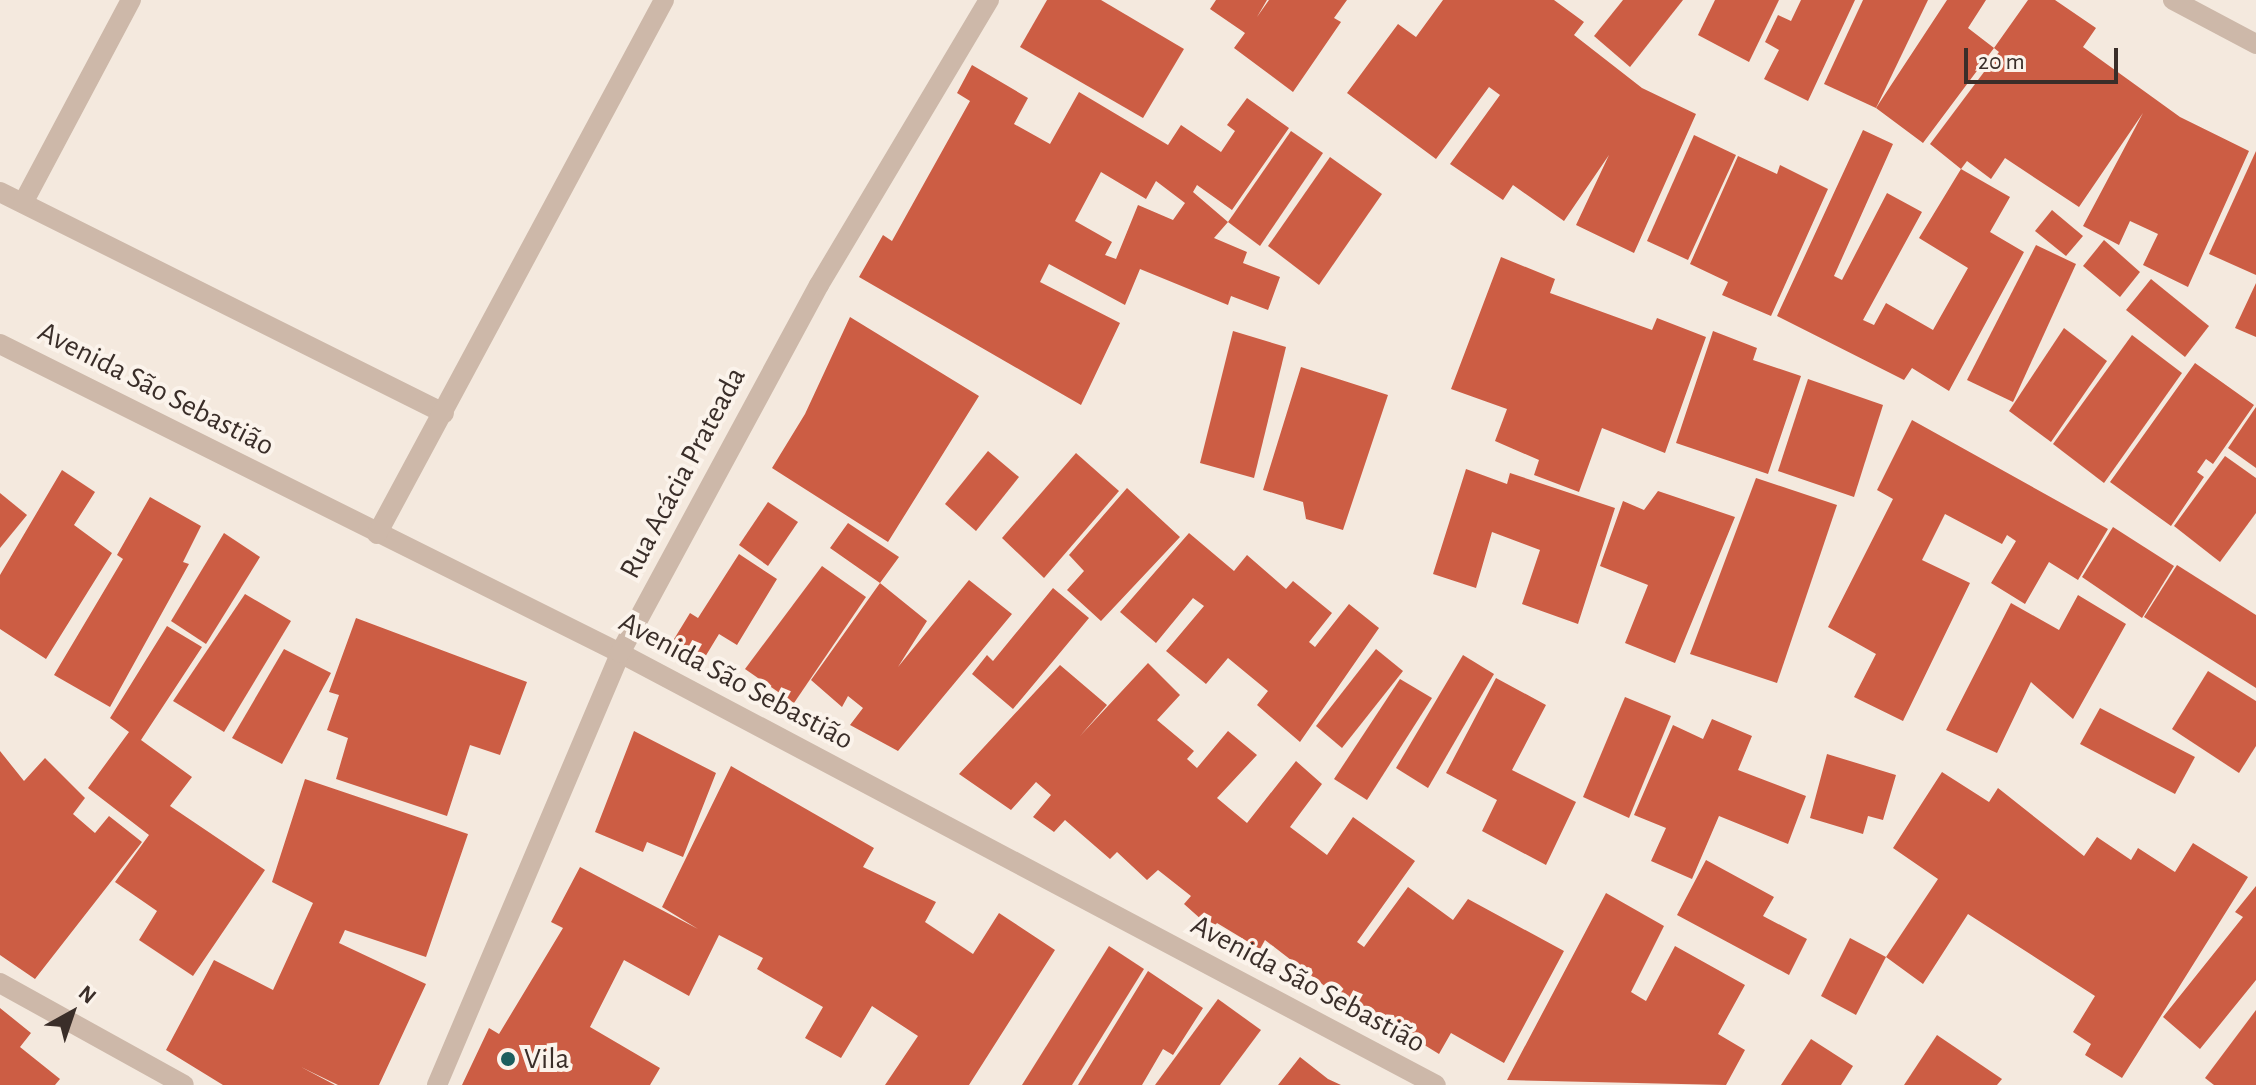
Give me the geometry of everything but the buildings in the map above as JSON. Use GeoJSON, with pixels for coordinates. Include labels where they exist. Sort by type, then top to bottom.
{"type":"FeatureCollection","features":[{"type":"Feature","properties":{"kind":"street"},"geometry":{"type":"LineString","coordinates":[[23,203],[131,0]]}},
{"type":"Feature","properties":{"kind":"street"},"geometry":{"type":"LineString","coordinates":[[377,534],[664,0]]}},
{"type":"Feature","properties":{"kind":"street","name":"Rua Acácia Prateada"},"geometry":{"type":"LineString","coordinates":[[437,1085],[620,653],[819,285],[989,0]]}},
{"type":"Feature","properties":{"kind":"street"},"geometry":{"type":"LineString","coordinates":[[2173,0],[2256,44]]}},
{"type":"Feature","properties":{"kind":"street"},"geometry":{"type":"LineString","coordinates":[[0,192],[444,413]]}},
{"type":"Feature","properties":{"kind":"street","name":"Avenida São Sebastião"},"geometry":{"type":"LineString","coordinates":[[0,344],[620,653],[1436,1085]]}},
{"type":"Feature","properties":{"kind":"street"},"geometry":{"type":"LineString","coordinates":[[0,983],[184,1085]]}},
{"type":"Feature","properties":{"kind":"place","name":"Vila"},"geometry":{"type":"Point","coordinates":[508,1059]}}]}
